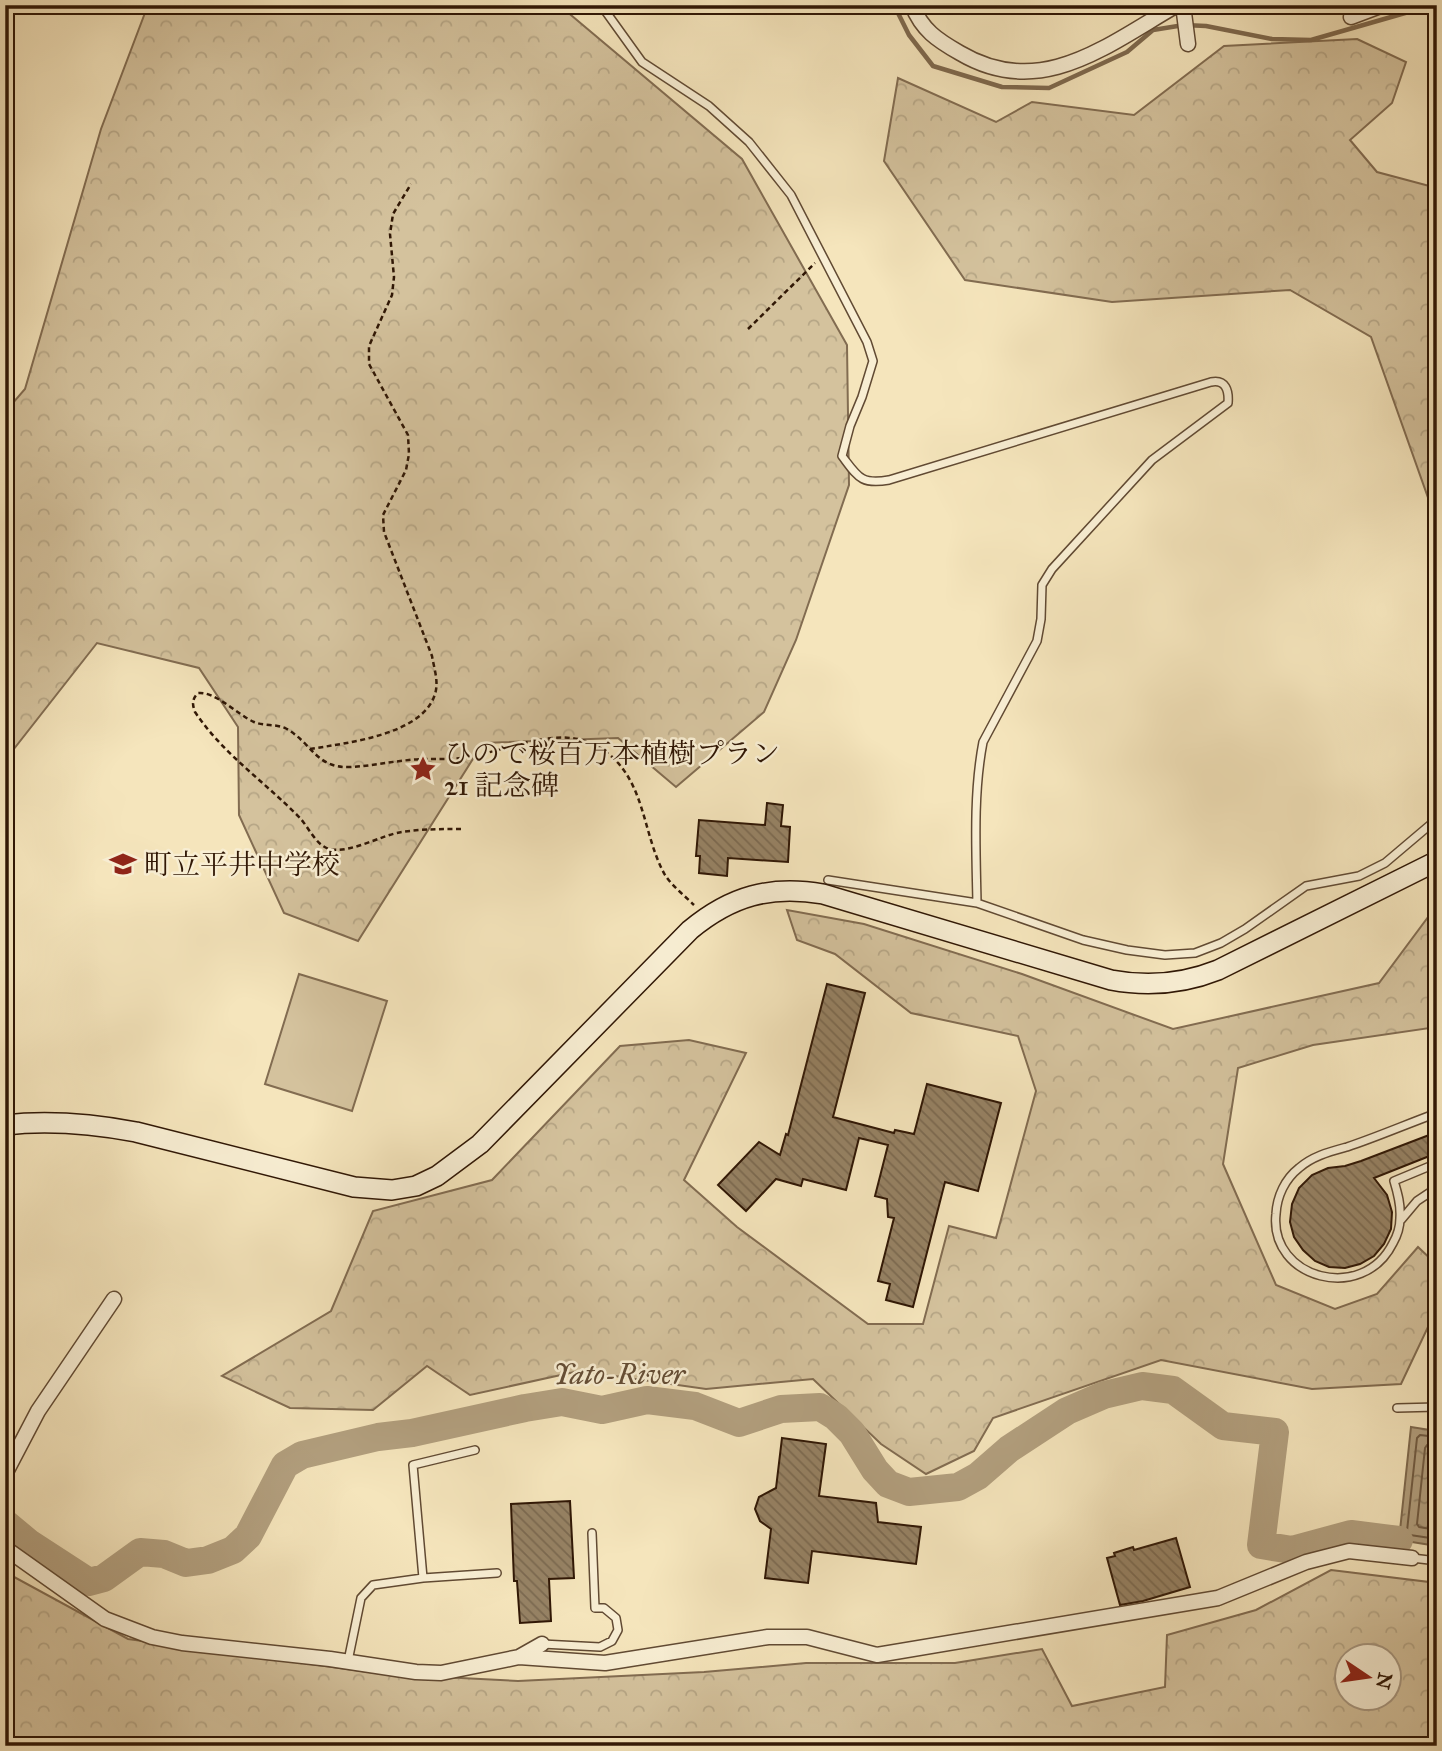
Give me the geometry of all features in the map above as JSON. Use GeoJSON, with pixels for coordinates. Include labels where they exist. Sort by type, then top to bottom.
{"type":"FeatureCollection","features":[{"type":"Feature","properties":{"kind":"street"},"geometry":{"type":"LineString","coordinates":[[912,5],[918,21],[938,41],[967,57],[1010,72],[1047,71],[1082,59],[1180,7],[1187,39]]}},
{"type":"Feature","properties":{"kind":"street"},"geometry":{"type":"LineString","coordinates":[[1351,17],[1383,5]]}},
{"type":"Feature","properties":{"kind":"street"},"geometry":{"type":"LineString","coordinates":[[5,1125],[32,1122],[104,1126],[354,1186],[392,1190],[416,1186],[437,1176],[480,1144],[667,953],[706,917],[728,904],[765,892],[807,891],[1111,980],[1132,984],[1169,984],[1195,979],[1219,970],[1437,861]]}},
{"type":"Feature","properties":{"kind":"street"},"geometry":{"type":"LineString","coordinates":[[5,1474],[38,1411],[114,1299]]}},
{"type":"Feature","properties":{"kind":"street"},"geometry":{"type":"LineString","coordinates":[[5,1548],[105,1619],[152,1637],[182,1643],[441,1673],[519,1657],[606,1663],[768,1637],[807,1637],[877,1655],[1218,1598],[1306,1562],[1349,1551],[1412,1558]]}},
{"type":"Feature","properties":{"kind":"street"},"geometry":{"type":"LineString","coordinates":[[519,1657],[542,1644]]}},
{"type":"Feature","properties":{"kind":"lane"},"geometry":{"type":"LineString","coordinates":[[601,5],[642,62],[709,106],[749,142],[791,195],[867,342],[873,361],[842,456],[860,479],[874,483],[888,480],[1211,382],[1224,384],[1229,393],[1228,403],[1152,460],[1052,569],[1042,585],[1037,640],[983,741],[979,760],[977,903]]}},
{"type":"Feature","properties":{"kind":"lane"},"geometry":{"type":"LineString","coordinates":[[828,880],[977,903],[1083,940],[1116,948],[1166,955],[1195,953],[1221,943],[1245,929],[1306,886],[1359,876],[1385,863],[1437,819]]}},
{"type":"Feature","properties":{"kind":"lane"},"geometry":{"type":"LineString","coordinates":[[1437,1113],[1320,1154],[1298,1168],[1279,1194],[1275,1224],[1285,1251],[1294,1262],[1322,1277],[1359,1276],[1374,1268],[1387,1255],[1401,1220],[1394,1181],[1435,1164],[1437,1167]]}},
{"type":"Feature","properties":{"kind":"lane"},"geometry":{"type":"LineString","coordinates":[[1401,1220],[1417,1201],[1435,1189],[1437,1181]]}},
{"type":"Feature","properties":{"kind":"lane"},"geometry":{"type":"LineString","coordinates":[[1397,1408],[1437,1407]]}},
{"type":"Feature","properties":{"kind":"lane"},"geometry":{"type":"LineString","coordinates":[[422,1578],[413,1465],[475,1450]]}},
{"type":"Feature","properties":{"kind":"lane"},"geometry":{"type":"LineString","coordinates":[[542,1644],[600,1647],[612,1641],[618,1630],[616,1618],[604,1608],[595,1608],[592,1533]]}},
{"type":"Feature","properties":{"kind":"lane"},"geometry":{"type":"LineString","coordinates":[[1412,1558],[1429,1560],[1437,1565]]}},
{"type":"Feature","properties":{"kind":"lane"},"geometry":{"type":"LineString","coordinates":[[348,1661],[361,1598],[373,1585],[422,1578],[497,1573]]}},
{"type":"Feature","properties":{"kind":"path"},"geometry":{"type":"LineString","coordinates":[[310,749],[397,730],[417,719],[435,694],[436,676],[432,656],[384,532],[383,515],[406,470],[408,435],[402,420],[377,383],[369,364],[369,346],[374,330],[392,295],[394,277],[390,234],[393,214],[411,184]]}},
{"type":"Feature","properties":{"kind":"path"},"geometry":{"type":"LineString","coordinates":[[748,329],[822,256]]}},
{"type":"Feature","properties":{"kind":"path"},"geometry":{"type":"LineString","coordinates":[[461,829],[401,832],[357,846],[329,849],[320,844],[300,819],[231,756],[202,722],[192,705],[193,698],[198,693],[210,694],[254,722],[283,727],[322,762],[334,767],[350,768],[464,757],[546,738],[578,739],[593,745],[610,754],[625,772],[636,791],[666,877],[706,917]]}},
{"type":"Feature","properties":{"kind":"green space"},"geometry":{"type":"Polygon","coordinates":[[[148,5],[559,5],[742,159],[847,345],[849,485],[796,640],[764,712],[676,787],[618,738],[483,743],[358,941],[284,913],[239,815],[238,727],[199,668],[97,643],[10,754],[5,767],[5,412],[25,389],[101,129],[148,5]]]}},
{"type":"Feature","properties":{"kind":"green space"},"geometry":{"type":"Polygon","coordinates":[[[1357,39],[1406,62],[1392,103],[1350,140],[1377,172],[1437,188],[1437,523],[1371,337],[1290,290],[1112,302],[965,280],[884,161],[898,78],[996,122],[1032,102],[1134,115],[1224,46],[1357,39]]]}},
{"type":"Feature","properties":{"kind":"green space"},"geometry":{"type":"Polygon","coordinates":[[[1437,905],[1437,1027],[1313,1045],[1238,1068],[1223,1164],[1276,1285],[1335,1309],[1377,1294],[1418,1247],[1437,1265],[1437,1308],[1401,1384],[1312,1389],[1161,1360],[993,1418],[974,1451],[926,1474],[881,1444],[813,1379],[706,1389],[579,1371],[470,1395],[427,1366],[373,1410],[290,1408],[222,1376],[331,1311],[373,1211],[492,1180],[620,1046],[689,1040],[746,1053],[684,1180],[737,1227],[868,1324],[923,1324],[949,1226],[996,1238],[1036,1091],[1018,1036],[911,1013],[835,954],[797,940],[787,910],[864,924],[1022,974],[1173,1029],[1379,983],[1437,905]]]}},
{"type":"Feature","properties":{"kind":"green space"},"geometry":{"type":"Polygon","coordinates":[[[299,974],[387,1001],[352,1111],[265,1084],[299,974]]]}},
{"type":"Feature","properties":{"kind":"green space"},"geometry":{"type":"Polygon","coordinates":[[[1331,1570],[1437,1583],[1437,1746],[5,1746],[5,1572],[128,1639],[383,1674],[518,1681],[704,1672],[806,1663],[955,1663],[1042,1649],[1072,1706],[1165,1687],[1167,1635],[1256,1610],[1331,1570]]]}},
{"type":"Feature","properties":{"kind":"water"},"geometry":{"type":"Polygon","coordinates":[[[1411,1427],[1437,1431],[1437,1546],[1399,1540],[1411,1427]]]}},
{"type":"Feature","properties":{"kind":"building"},"geometry":{"type":"Polygon","coordinates":[[[767,803],[783,805],[781,826],[790,827],[788,862],[728,858],[727,876],[699,873],[700,856],[696,856],[699,820],[765,825],[767,803]]]}},
{"type":"Feature","properties":{"kind":"building"},"geometry":{"type":"Polygon","coordinates":[[[827,984],[865,993],[833,1117],[894,1133],[895,1130],[914,1134],[927,1084],[1001,1103],[978,1191],[945,1182],[913,1307],[886,1300],[890,1284],[878,1281],[894,1218],[888,1217],[887,1199],[875,1196],[888,1145],[859,1138],[846,1190],[803,1179],[801,1186],[776,1179],[746,1211],[718,1185],[759,1142],[780,1155],[786,1134],[788,1135],[827,984]]]}},
{"type":"Feature","properties":{"kind":"building"},"geometry":{"type":"Polygon","coordinates":[[[1437,1132],[1437,1153],[1374,1178],[1387,1195],[1392,1212],[1391,1229],[1374,1256],[1345,1268],[1329,1267],[1315,1261],[1303,1250],[1294,1237],[1290,1222],[1292,1204],[1299,1188],[1312,1175],[1328,1168],[1361,1161],[1437,1132]]]}},
{"type":"Feature","properties":{"kind":"building"},"geometry":{"type":"Polygon","coordinates":[[[782,1438],[826,1444],[819,1496],[876,1503],[878,1522],[921,1527],[916,1564],[812,1551],[808,1583],[765,1578],[771,1529],[760,1521],[755,1509],[759,1497],[776,1488],[782,1438]]]}},
{"type":"Feature","properties":{"kind":"building"},"geometry":{"type":"Polygon","coordinates":[[[570,1501],[574,1578],[549,1579],[551,1621],[520,1623],[517,1581],[514,1581],[511,1504],[570,1501]]]}},
{"type":"Feature","properties":{"kind":"building"},"geometry":{"type":"Polygon","coordinates":[[[1176,1538],[1190,1587],[1120,1605],[1107,1558],[1133,1547],[1134,1550],[1176,1538]]]}},
{"type":"Feature","properties":{"kind":"waterway"},"geometry":{"type":"LineString","coordinates":[[894,5],[909,35],[933,66],[1002,87],[1049,88],[1127,52],[1153,30],[1184,25],[1206,26],[1272,39],[1311,40],[1433,5]]}},
{"type":"Feature","properties":{"kind":"waterway","name":"Yato-River"},"geometry":{"type":"LineString","coordinates":[[5,1523],[29,1543],[89,1582],[104,1578],[140,1552],[164,1554],[186,1563],[208,1560],[233,1550],[248,1536],[285,1465],[302,1455],[378,1437],[412,1433],[562,1402],[602,1410],[647,1400],[695,1406],[739,1423],[781,1409],[820,1407],[836,1417],[852,1433],[875,1470],[888,1484],[909,1492],[958,1487],[978,1476],[1009,1449],[1067,1411],[1104,1395],[1142,1386],[1173,1390],[1223,1426],[1275,1432],[1261,1545],[1292,1550],[1351,1534],[1399,1540]]}},
{"type":"Feature","properties":{"kind":"place","name":"ひので桜百万本植樹プラン 21 記念碑"},"geometry":{"type":"Point","coordinates":[423,769]}},
{"type":"Feature","properties":{"kind":"place","name":"町立平井中学校"},"geometry":{"type":"Point","coordinates":[123,864]}}]}
